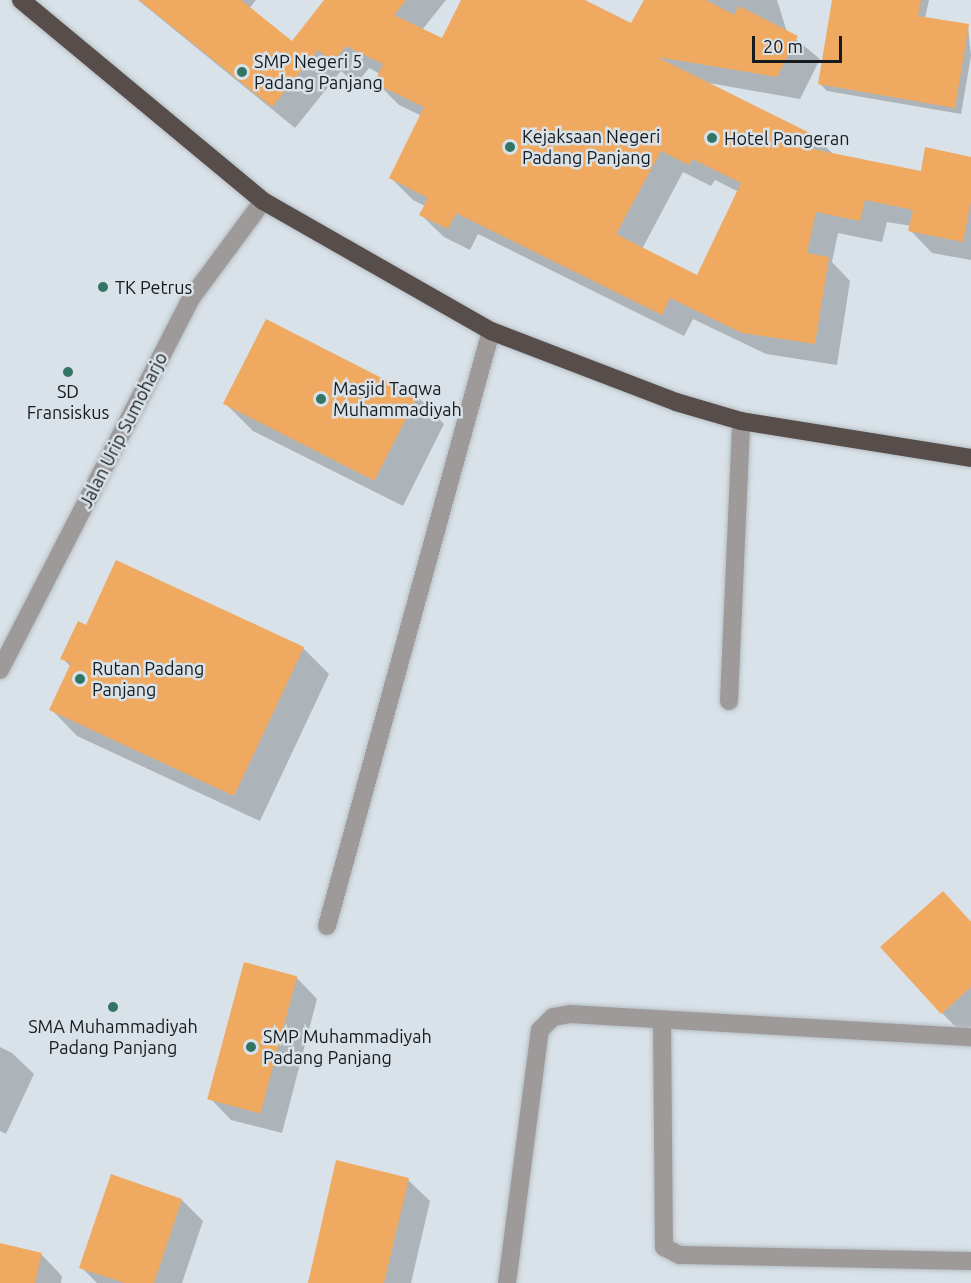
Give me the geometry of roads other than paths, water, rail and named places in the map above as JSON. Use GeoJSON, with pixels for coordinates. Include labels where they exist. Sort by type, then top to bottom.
{"type":"FeatureCollection","features":[{"type":"Feature","properties":{"kind":"highway"},"geometry":{"type":"LineString","coordinates":[[29,2],[263,201],[491,331],[676,402],[741,421],[971,458]]}},
{"type":"Feature","properties":{"kind":"street","name":"Jalan Urip Sumoharjo"},"geometry":{"type":"LineString","coordinates":[[0,670],[192,297],[263,201]]}},
{"type":"Feature","properties":{"kind":"street"},"geometry":{"type":"LineString","coordinates":[[327,926],[491,331]]}},
{"type":"Feature","properties":{"kind":"street"},"geometry":{"type":"LineString","coordinates":[[729,701],[741,421]]}},
{"type":"Feature","properties":{"kind":"street"},"geometry":{"type":"LineString","coordinates":[[507,1283],[540,1030],[553,1017],[570,1014],[971,1037]]}},
{"type":"Feature","properties":{"kind":"street"},"geometry":{"type":"LineString","coordinates":[[662,1021],[664,1247],[680,1255],[971,1261]]}},
{"type":"Feature","properties":{"kind":"place","name":"SMP Negeri 5 Padang Panjang"},"geometry":{"type":"Point","coordinates":[242,72]}},
{"type":"Feature","properties":{"kind":"place","name":"Hotel Pangeran"},"geometry":{"type":"Point","coordinates":[712,138]}},
{"type":"Feature","properties":{"kind":"place","name":"Kejaksaan Negeri Padang Panjang"},"geometry":{"type":"Point","coordinates":[510,147]}},
{"type":"Feature","properties":{"kind":"place","name":"TK Petrus"},"geometry":{"type":"Point","coordinates":[103,287]}},
{"type":"Feature","properties":{"kind":"place","name":"SD Fransiskus"},"geometry":{"type":"Point","coordinates":[68,372]}},
{"type":"Feature","properties":{"kind":"place","name":"Masjid Taqwa Muhammadiyah"},"geometry":{"type":"Point","coordinates":[321,399]}},
{"type":"Feature","properties":{"kind":"place","name":"Rutan Padang Panjang"},"geometry":{"type":"Point","coordinates":[80,679]}},
{"type":"Feature","properties":{"kind":"place","name":"SMA Muhammadiyah Padang Panjang"},"geometry":{"type":"Point","coordinates":[113,1007]}},
{"type":"Feature","properties":{"kind":"place","name":"SMP Muhammadiyah Padang Panjang"},"geometry":{"type":"Point","coordinates":[251,1047]}}]}
